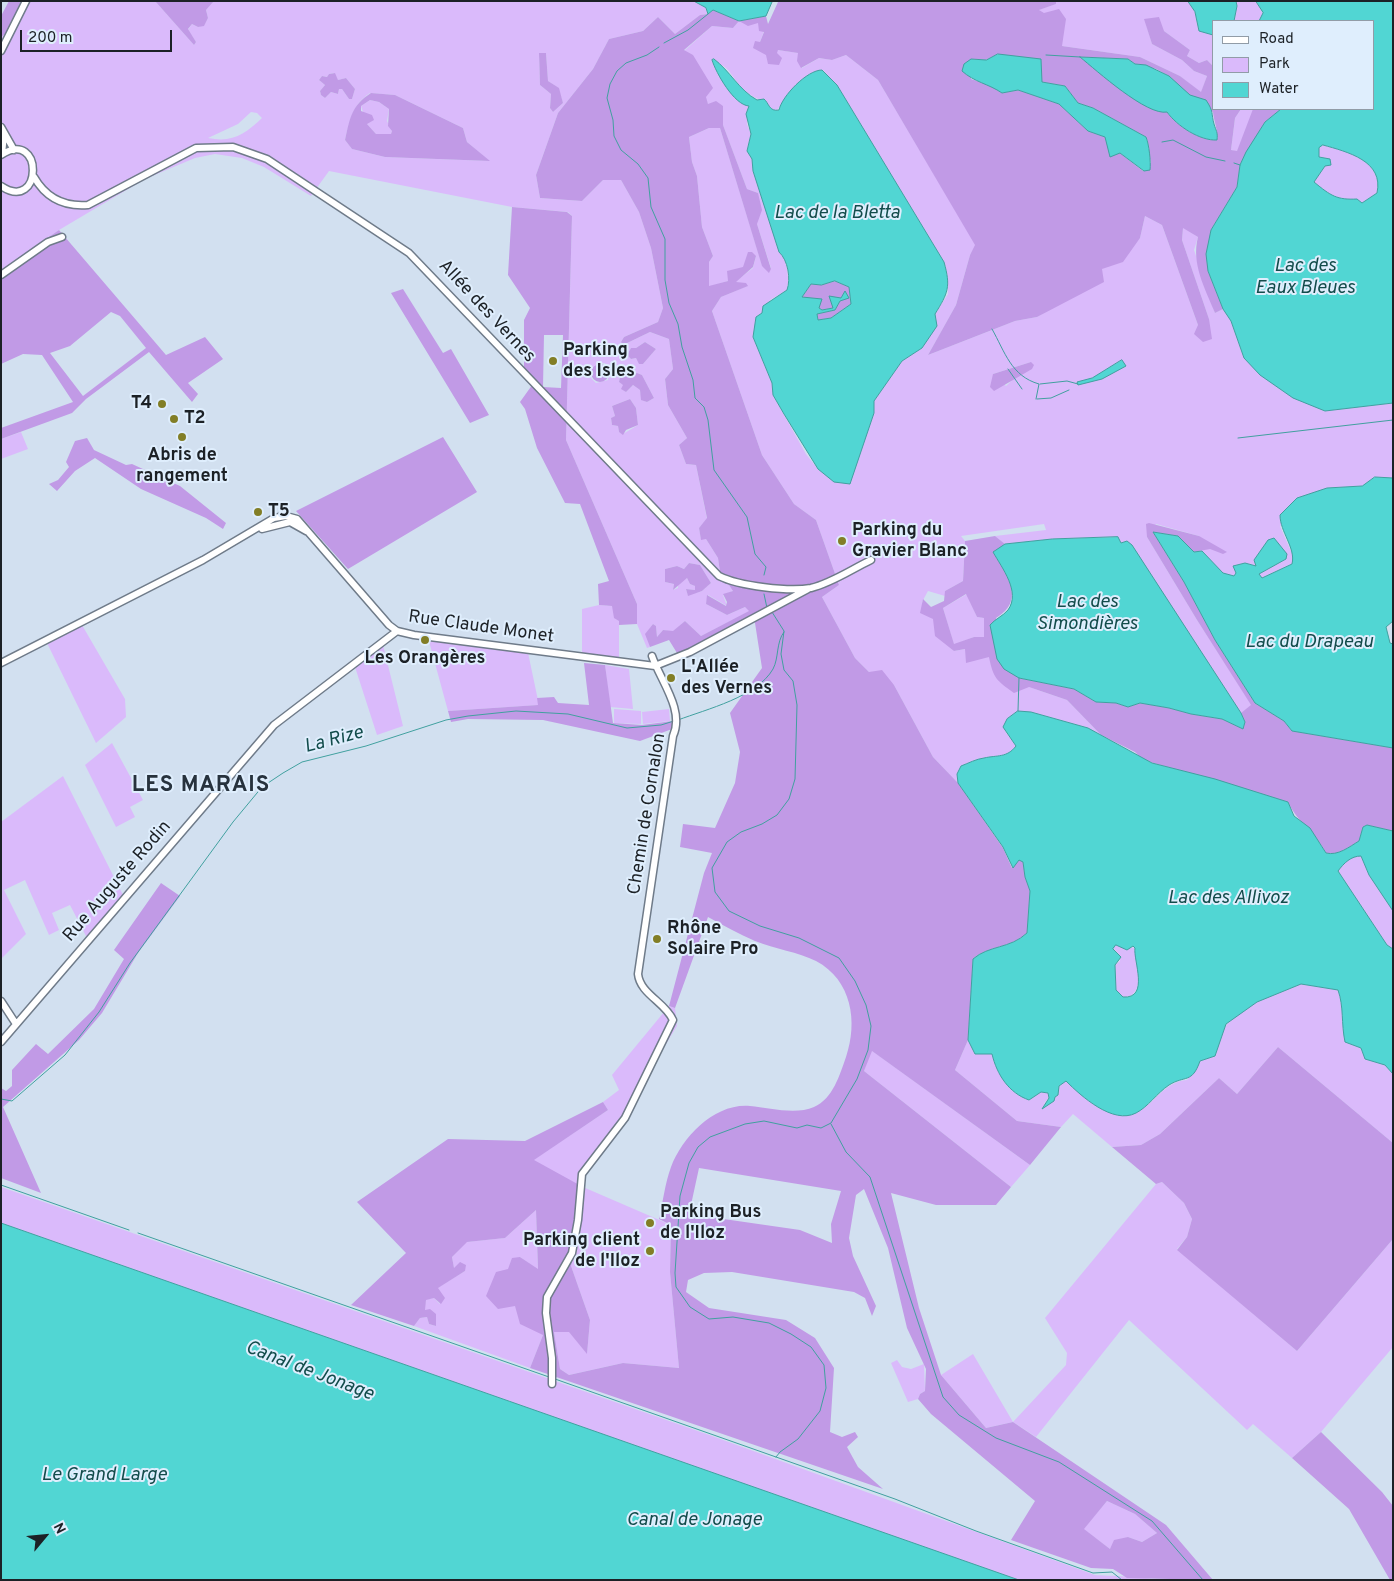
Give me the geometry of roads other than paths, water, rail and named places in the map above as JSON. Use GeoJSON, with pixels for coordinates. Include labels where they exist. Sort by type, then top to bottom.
{"type":"FeatureCollection","features":[{"type":"Feature","properties":{"kind":"street"},"geometry":{"type":"LineString","coordinates":[[1,51],[26,1]]}},
{"type":"Feature","properties":{"kind":"street"},"geometry":{"type":"LineString","coordinates":[[1,127],[14,150]]}},
{"type":"Feature","properties":{"kind":"street"},"geometry":{"type":"LineString","coordinates":[[4,135],[2,154],[14,150],[31,158],[34,164],[34,177],[40,189]]}},
{"type":"Feature","properties":{"kind":"street","name":"Allée des Vernes"},"geometry":{"type":"LineString","coordinates":[[2,188],[15,191],[26,187],[40,189],[54,200],[67,204],[90,205],[196,148],[233,147],[267,159],[410,253],[719,576],[729,581],[761,586],[810,588],[871,560]]}},
{"type":"Feature","properties":{"kind":"street"},"geometry":{"type":"LineString","coordinates":[[26,187],[34,177]]}},
{"type":"Feature","properties":{"kind":"street"},"geometry":{"type":"LineString","coordinates":[[1,276],[48,242],[62,237]]}},
{"type":"Feature","properties":{"kind":"street","name":"Rue Claude Monet"},"geometry":{"type":"LineString","coordinates":[[1,664],[254,532],[281,522],[290,522],[301,527],[314,538],[364,598],[398,631],[414,636],[655,666]]}},
{"type":"Feature","properties":{"kind":"street"},"geometry":{"type":"LineString","coordinates":[[655,666],[690,652],[810,588]]}},
{"type":"Feature","properties":{"kind":"street","name":"Rue Auguste Rodin"},"geometry":{"type":"LineString","coordinates":[[1,1042],[274,725],[398,631]]}},
{"type":"Feature","properties":{"kind":"street","name":"Chemin de Cornalon"},"geometry":{"type":"LineString","coordinates":[[552,1384],[554,1375],[546,1313],[547,1297],[572,1253],[578,1220],[582,1174],[625,1118],[673,1020],[669,1010],[639,982],[673,736],[677,725],[671,700],[652,656]]}},
{"type":"Feature","properties":{"kind":"street"},"geometry":{"type":"LineString","coordinates":[[1,1001],[16,1024]]}},
{"type":"Feature","properties":{"kind":"water"},"geometry":{"type":"Polygon","coordinates":[[[694,1],[772,2],[766,16],[739,21],[713,10],[708,14],[706,8],[694,1]]]}},
{"type":"Feature","properties":{"kind":"water"},"geometry":{"type":"Polygon","coordinates":[[[1188,1],[1236,1],[1234,20],[1212,20],[1212,35],[1199,31],[1195,12],[1188,1]]]}},
{"type":"Feature","properties":{"kind":"water","name":"Lac des Eaux Bleues"},"geometry":{"type":"Polygon","coordinates":[[[1256,1],[1393,1],[1393,403],[1325,411],[1293,398],[1260,375],[1244,358],[1231,321],[1223,309],[1208,271],[1206,254],[1211,230],[1237,187],[1240,165],[1265,122],[1280,110],[1374,110],[1374,20],[1260,20],[1263,13],[1256,1]],[[1323,145],[1319,148],[1319,157],[1330,159],[1331,165],[1325,166],[1314,182],[1334,196],[1344,199],[1357,199],[1362,203],[1377,193],[1378,182],[1370,166],[1353,155],[1323,145]]]}},
{"type":"Feature","properties":{"kind":"water"},"geometry":{"type":"Polygon","coordinates":[[[998,54],[1041,59],[1042,82],[1065,86],[1078,103],[1093,108],[1146,137],[1150,153],[1150,170],[1144,171],[1120,153],[1110,157],[1105,137],[1088,131],[1059,104],[1018,90],[1002,93],[971,78],[962,71],[964,64],[971,59],[986,60],[998,54]]]}},
{"type":"Feature","properties":{"kind":"water"},"geometry":{"type":"Polygon","coordinates":[[[1080,57],[1128,59],[1135,64],[1146,65],[1169,76],[1190,95],[1206,100],[1211,110],[1217,140],[1203,138],[1189,132],[1167,112],[1147,107],[1135,100],[1080,57]]]}},
{"type":"Feature","properties":{"kind":"water","name":"Lac de la Bletta"},"geometry":{"type":"Polygon","coordinates":[[[714,59],[720,64],[751,96],[757,100],[764,99],[773,110],[779,110],[790,91],[809,74],[822,70],[837,85],[944,262],[948,284],[943,301],[935,314],[937,326],[922,348],[902,361],[874,401],[874,413],[850,484],[834,482],[818,469],[773,395],[772,383],[753,337],[756,317],[762,313],[763,306],[787,290],[789,281],[788,270],[785,260],[779,252],[753,171],[752,159],[747,151],[751,134],[746,114],[749,106],[737,100],[732,94],[717,73],[712,60],[714,59]],[[835,281],[821,285],[811,284],[802,297],[822,299],[819,308],[822,310],[833,308],[829,296],[841,298],[845,291],[849,298],[840,301],[835,310],[817,314],[818,320],[831,318],[851,304],[849,287],[835,281]]]}},
{"type":"Feature","properties":{"kind":"water"},"geometry":{"type":"Polygon","coordinates":[[[1122,360],[1126,366],[1102,379],[1078,385],[1077,382],[1092,378],[1122,360]]]}},
{"type":"Feature","properties":{"kind":"water","name":"Lac du Drapeau"},"geometry":{"type":"Polygon","coordinates":[[[1375,477],[1393,478],[1393,621],[1386,627],[1390,643],[1393,644],[1393,748],[1292,731],[1284,721],[1255,703],[1215,640],[1184,582],[1153,532],[1178,536],[1194,552],[1202,551],[1223,573],[1234,576],[1236,573],[1233,566],[1245,563],[1256,566],[1254,560],[1268,540],[1274,538],[1287,554],[1286,559],[1259,574],[1262,578],[1292,564],[1292,552],[1282,528],[1280,515],[1297,498],[1327,488],[1362,486],[1375,477]]]}},
{"type":"Feature","properties":{"kind":"water","name":"Lac des Simondières"},"geometry":{"type":"Polygon","coordinates":[[[1118,537],[1121,543],[1127,541],[1132,545],[1241,713],[1245,722],[1243,729],[1222,719],[1169,708],[1140,703],[1128,707],[1116,703],[1096,702],[1074,689],[1019,678],[1004,669],[997,659],[990,625],[1008,610],[1012,596],[1009,580],[993,552],[1005,544],[1052,539],[1118,537]]]}},
{"type":"Feature","properties":{"kind":"water","name":"Lac des Allivoz"},"geometry":{"type":"Polygon","coordinates":[[[1018,711],[1031,712],[1088,728],[1152,763],[1215,779],[1288,802],[1294,816],[1310,828],[1326,853],[1339,852],[1359,841],[1363,827],[1367,825],[1393,831],[1393,911],[1369,875],[1361,856],[1348,860],[1338,871],[1387,945],[1393,949],[1393,1074],[1385,1065],[1365,1059],[1361,1048],[1345,1042],[1338,990],[1301,984],[1257,1002],[1226,1024],[1215,1056],[1200,1061],[1191,1076],[1169,1085],[1136,1113],[1127,1116],[1108,1112],[1089,1101],[1066,1081],[1059,1086],[1058,1095],[1054,1101],[1042,1109],[1049,1098],[1048,1093],[1041,1092],[1029,1100],[1015,1093],[1001,1076],[992,1054],[975,1054],[968,1040],[973,959],[986,951],[1014,942],[1027,933],[1030,891],[1025,877],[1023,862],[1019,860],[1013,868],[1003,847],[958,783],[957,774],[961,766],[978,759],[1009,753],[1013,750],[1016,746],[1003,727],[1007,719],[1018,711]],[[1116,945],[1113,949],[1121,957],[1115,965],[1116,990],[1123,997],[1131,996],[1136,992],[1138,986],[1135,948],[1133,946],[1127,950],[1116,945]]]}},
{"type":"Feature","properties":{"kind":"water"},"geometry":{"type":"Polygon","coordinates":[[[1,1223],[1019,1580],[1,1580],[1,1223]]]}},
{"type":"Feature","properties":{"kind":"waterway"},"geometry":{"type":"LineString","coordinates":[[664,43],[688,30],[708,14]]}},
{"type":"Feature","properties":{"kind":"waterway"},"geometry":{"type":"LineString","coordinates":[[659,47],[647,55],[626,63],[617,71],[610,84],[607,98],[613,120],[614,136],[621,150],[638,164],[648,178],[651,207],[665,239],[665,280],[669,303],[678,324],[682,347],[693,380],[695,398],[704,407],[708,420],[714,470],[747,517],[755,554],[766,567],[764,575]]}},
{"type":"Feature","properties":{"kind":"waterway"},"geometry":{"type":"LineString","coordinates":[[1046,55],[1080,57]]}},
{"type":"Feature","properties":{"kind":"waterway"},"geometry":{"type":"LineString","coordinates":[[1162,142],[1173,140],[1206,157],[1225,161]]}},
{"type":"Feature","properties":{"kind":"waterway"},"geometry":{"type":"LineString","coordinates":[[1234,163],[1240,165]]}},
{"type":"Feature","properties":{"kind":"waterway"},"geometry":{"type":"LineString","coordinates":[[992,329],[1015,369],[1029,380],[1039,384],[1036,399]]}},
{"type":"Feature","properties":{"kind":"waterway"},"geometry":{"type":"LineString","coordinates":[[1008,369],[1022,389]]}},
{"type":"Feature","properties":{"kind":"waterway"},"geometry":{"type":"LineString","coordinates":[[1040,384],[1067,381],[1078,384]]}},
{"type":"Feature","properties":{"kind":"waterway"},"geometry":{"type":"LineString","coordinates":[[1037,399],[1051,398],[1069,390]]}},
{"type":"Feature","properties":{"kind":"waterway"},"geometry":{"type":"LineString","coordinates":[[1238,438],[1393,420]]}},
{"type":"Feature","properties":{"kind":"waterway"},"geometry":{"type":"LineString","coordinates":[[764,594],[767,608]]}},
{"type":"Feature","properties":{"kind":"waterway"},"geometry":{"type":"LineString","coordinates":[[772,612],[784,631],[781,654],[784,670],[793,681],[797,705],[795,779],[789,799],[777,815],[762,824],[741,832],[727,842],[712,868],[715,892],[729,911],[760,926],[799,938],[839,958],[855,981],[866,1005],[871,1026],[868,1050],[857,1079],[831,1123],[821,1128],[807,1125],[797,1128],[764,1121],[745,1124],[710,1137],[698,1147],[689,1163],[680,1196],[675,1273],[676,1287],[690,1307],[709,1319],[733,1317],[769,1323],[811,1347],[824,1365],[826,1388],[820,1411],[798,1439],[776,1457]]}},
{"type":"Feature","properties":{"kind":"waterway","name":"La Rize"},"geometry":{"type":"LineString","coordinates":[[678,720],[744,695],[766,679],[773,669],[781,636],[784,632]]}},
{"type":"Feature","properties":{"kind":"waterway"},"geometry":{"type":"LineString","coordinates":[[1018,711],[1019,678]]}},
{"type":"Feature","properties":{"kind":"waterway","name":"La Rize"},"geometry":{"type":"LineString","coordinates":[[1,1099],[12,1101],[65,1055],[99,1012],[130,963],[233,822],[262,787],[302,762],[366,746],[446,720],[468,716],[516,711],[568,714],[627,728],[661,725],[674,721]]}},
{"type":"Feature","properties":{"kind":"waterway"},"geometry":{"type":"LineString","coordinates":[[831,1124],[846,1152],[870,1177],[943,1397],[959,1415],[996,1438],[1059,1462],[1152,1521],[1203,1580]]}},
{"type":"Feature","properties":{"kind":"waterway"},"geometry":{"type":"LineString","coordinates":[[1,1185],[129,1230]]}},
{"type":"Feature","properties":{"kind":"waterway"},"geometry":{"type":"LineString","coordinates":[[138,1233],[549,1377]]}},
{"type":"Feature","properties":{"kind":"waterway"},"geometry":{"type":"LineString","coordinates":[[555,1379],[895,1499],[976,1531],[1093,1573],[1112,1572],[1122,1580]]}},
{"type":"Feature","properties":{"kind":"place","name":"Parking des Isles"},"geometry":{"type":"Point","coordinates":[553,361]}},
{"type":"Feature","properties":{"kind":"place","name":"T4"},"geometry":{"type":"Point","coordinates":[162,404]}},
{"type":"Feature","properties":{"kind":"place","name":"T2"},"geometry":{"type":"Point","coordinates":[174,419]}},
{"type":"Feature","properties":{"kind":"place","name":"Abris de rangement"},"geometry":{"type":"Point","coordinates":[182,437]}},
{"type":"Feature","properties":{"kind":"place","name":"T5"},"geometry":{"type":"Point","coordinates":[258,512]}},
{"type":"Feature","properties":{"kind":"place","name":"Parking du Gravier Blanc"},"geometry":{"type":"Point","coordinates":[842,541]}},
{"type":"Feature","properties":{"kind":"place","name":"Les Orangères"},"geometry":{"type":"Point","coordinates":[425,640]}},
{"type":"Feature","properties":{"kind":"place","name":"L'Allée des Vernes"},"geometry":{"type":"Point","coordinates":[671,678]}},
{"type":"Feature","properties":{"kind":"place","name":"Rhône Solaire Pro"},"geometry":{"type":"Point","coordinates":[657,939]}},
{"type":"Feature","properties":{"kind":"place","name":"Parking Bus de l'Iloz"},"geometry":{"type":"Point","coordinates":[650,1223]}},
{"type":"Feature","properties":{"kind":"place","name":"Parking client de l'Iloz"},"geometry":{"type":"Point","coordinates":[650,1251]}},
{"type":"Feature","properties":{"kind":"district","name":"LES MARAIS"},"geometry":{"type":"Point","coordinates":[201,787]}},
{"type":"Feature","properties":{"kind":"water label","name":"Canal de Jonage"},"geometry":{"type":"Point","coordinates":[309,1372]}},
{"type":"Feature","properties":{"kind":"water label","name":"Le Grand Large"},"geometry":{"type":"Point","coordinates":[104,1476]}},
{"type":"Feature","properties":{"kind":"water label","name":"Canal de Jonage"},"geometry":{"type":"Point","coordinates":[694,1521]}}]}
